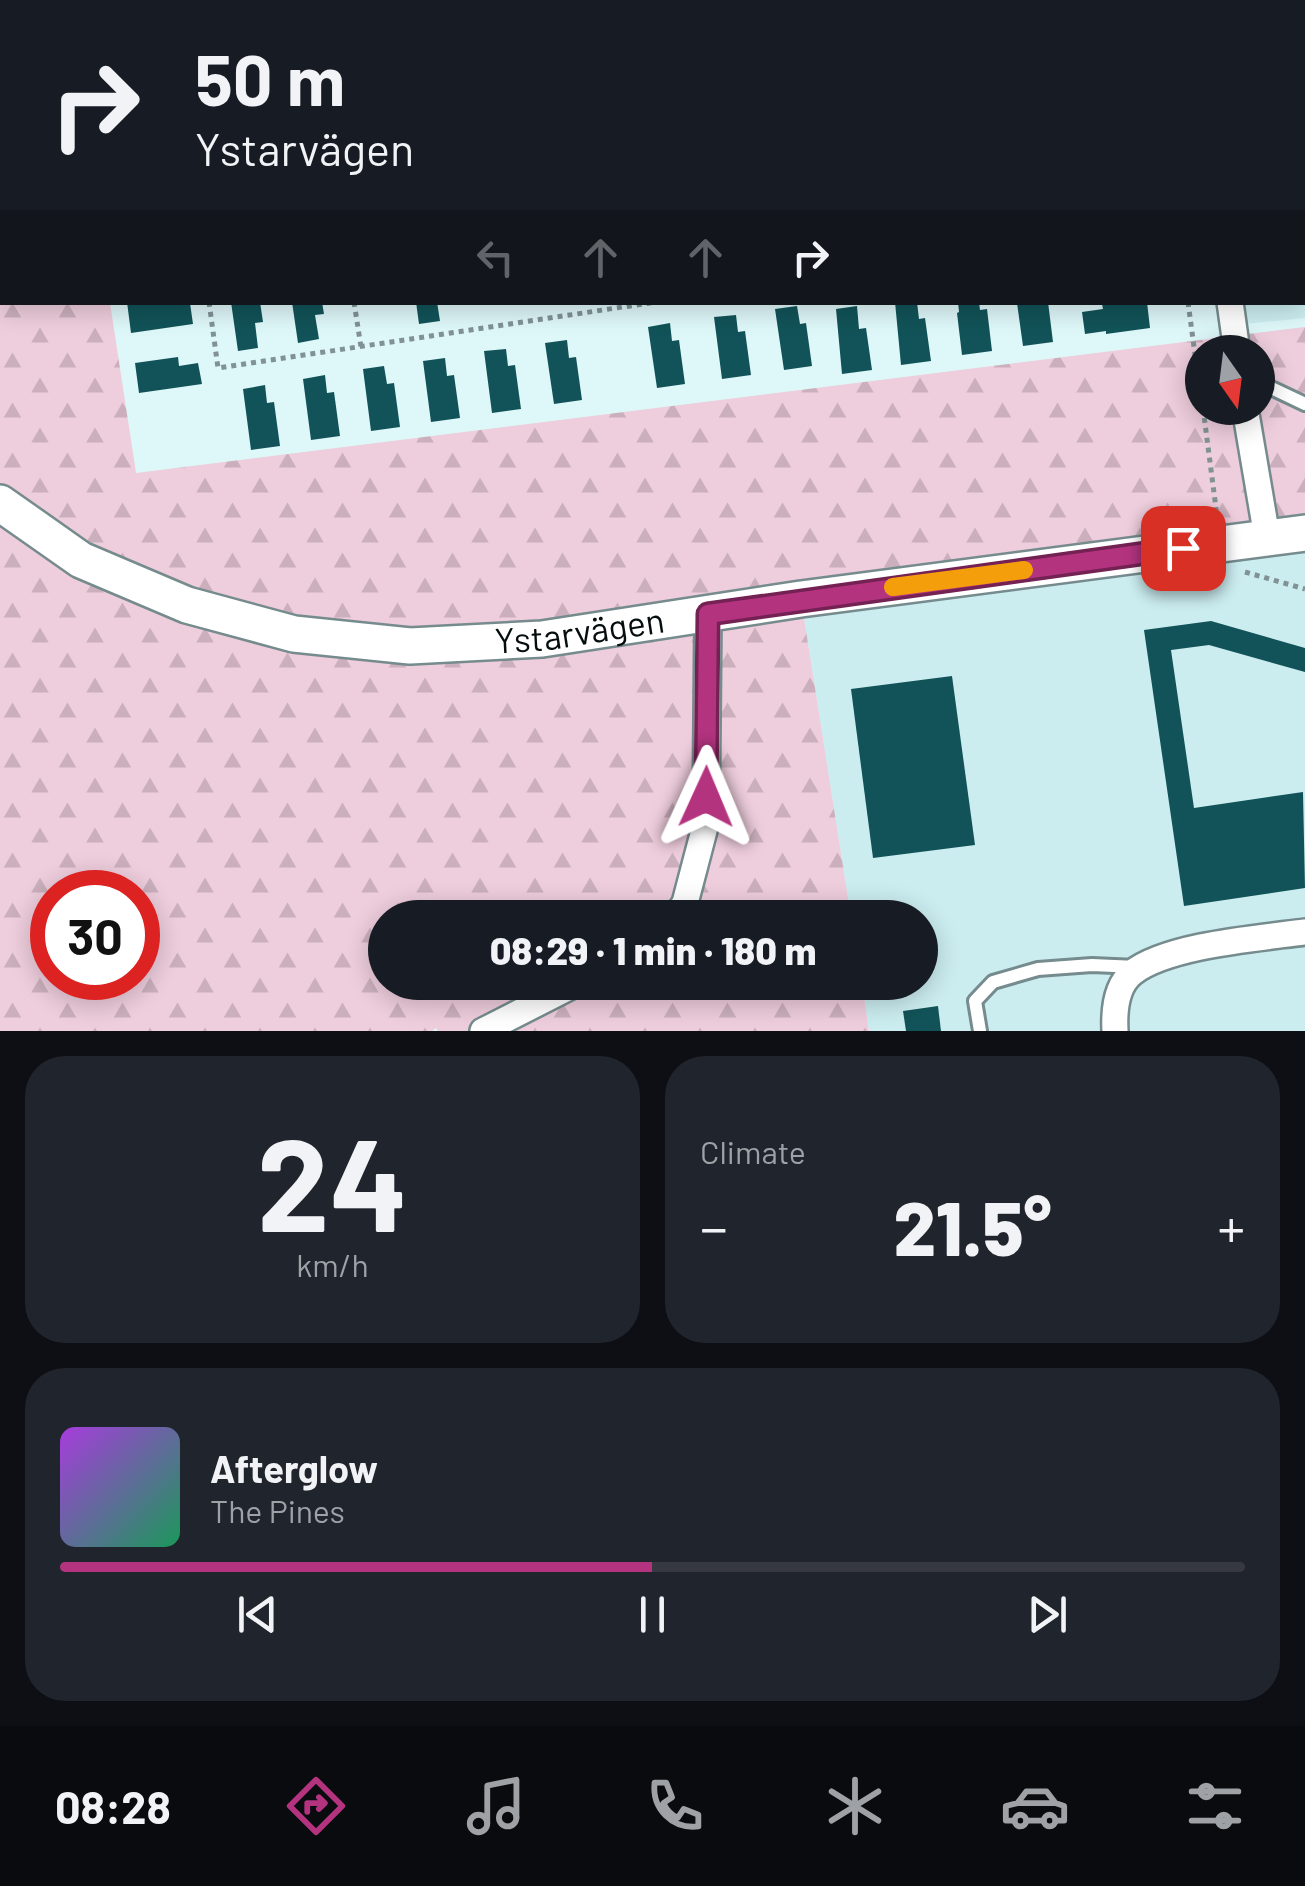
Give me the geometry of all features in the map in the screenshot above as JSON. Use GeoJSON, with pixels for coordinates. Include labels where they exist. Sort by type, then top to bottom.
{"type":"FeatureCollection","features":[{"type":"Feature","properties":{"kind":"street"},"geometry":{"type":"LineString","coordinates":[[1230,305],[1235,335]]}},
{"type":"Feature","properties":{"kind":"street"},"geometry":{"type":"LineString","coordinates":[[1248,425],[1267,538]]}},
{"type":"Feature","properties":{"kind":"street","name":"Ystarvägen"},"geometry":{"type":"LineString","coordinates":[[0,503],[80,560],[187,605],[294,634],[410,646],[542,639],[1305,533]]}},
{"type":"Feature","properties":{"kind":"street"},"geometry":{"type":"LineString","coordinates":[[687,900],[706,823],[708,614]]}},
{"type":"Feature","properties":{"kind":"street"},"geometry":{"type":"LineString","coordinates":[[1115,1031],[1118,993],[1130,974],[1161,958],[1208,945],[1305,932]]}},
{"type":"Feature","properties":{"kind":"street"},"geometry":{"type":"LineString","coordinates":[[483,1031],[544,1000]]}},
{"type":"Feature","properties":{"kind":"lane"},"geometry":{"type":"LineString","coordinates":[[1275,389],[1305,404]]}},
{"type":"Feature","properties":{"kind":"lane"},"geometry":{"type":"LineString","coordinates":[[980,1031],[975,1001],[993,982],[1038,969],[1144,967]]}},
{"type":"Feature","properties":{"kind":"path"},"geometry":{"type":"LineString","coordinates":[[209,305],[218,368],[636,305]]}},
{"type":"Feature","properties":{"kind":"path"},"geometry":{"type":"LineString","coordinates":[[354,305],[361,347]]}},
{"type":"Feature","properties":{"kind":"path"},"geometry":{"type":"LineString","coordinates":[[1188,305],[1192,335]]}},
{"type":"Feature","properties":{"kind":"path"},"geometry":{"type":"LineString","coordinates":[[1205,425],[1221,543],[1242,571],[1305,589]]}},
{"type":"Feature","properties":{"kind":"shaded area"},"geometry":{"type":"Polygon","coordinates":[[[1230,305],[1305,305],[1305,318],[1233,325],[1230,305]]]}},
{"type":"Feature","properties":{"kind":"shaded area"},"geometry":{"type":"Polygon","coordinates":[[[1305,542],[1305,1031],[869,1031],[864,1000],[938,1000],[938,900],[848,900],[803,613],[1305,542]]]}},
{"type":"Feature","properties":{"kind":"green space"},"geometry":{"type":"Polygon","coordinates":[[[0,305],[110,305],[136,473],[1185,342],[1185,425],[1275,425],[1275,335],[1241,335],[1305,327],[1305,533],[801,599],[848,900],[368,900],[368,1000],[864,1000],[869,1031],[0,1031],[0,305]]]}},
{"type":"Feature","properties":{"kind":"building"},"geometry":{"type":"Polygon","coordinates":[[[127,305],[190,305],[193,324],[131,333],[127,305]]]}},
{"type":"Feature","properties":{"kind":"building"},"geometry":{"type":"Polygon","coordinates":[[[231,305],[260,305],[263,322],[255,323],[258,348],[238,351],[231,305]]]}},
{"type":"Feature","properties":{"kind":"building"},"geometry":{"type":"Polygon","coordinates":[[[292,305],[322,305],[324,314],[315,315],[319,339],[298,343],[292,305]]]}},
{"type":"Feature","properties":{"kind":"building"},"geometry":{"type":"Polygon","coordinates":[[[416,305],[437,305],[440,321],[419,324],[416,305]]]}},
{"type":"Feature","properties":{"kind":"building"},"geometry":{"type":"Polygon","coordinates":[[[895,305],[917,305],[919,319],[925,318],[931,361],[901,365],[895,305]]]}},
{"type":"Feature","properties":{"kind":"building"},"geometry":{"type":"Polygon","coordinates":[[[958,305],[987,309],[992,351],[962,355],[958,305]]]}},
{"type":"Feature","properties":{"kind":"building"},"geometry":{"type":"Polygon","coordinates":[[[1017,305],[1048,305],[1053,342],[1023,346],[1017,305]]]}},
{"type":"Feature","properties":{"kind":"building"},"geometry":{"type":"Polygon","coordinates":[[[1102,305],[1147,305],[1150,328],[1085,334],[1082,312],[1103,309],[1102,305]]]}},
{"type":"Feature","properties":{"kind":"building"},"geometry":{"type":"Polygon","coordinates":[[[797,306],[800,324],[806,323],[812,366],[784,370],[775,309],[797,306]]]}},
{"type":"Feature","properties":{"kind":"building"},"geometry":{"type":"Polygon","coordinates":[[[857,306],[859,329],[866,328],[872,370],[842,374],[836,309],[857,306]]]}},
{"type":"Feature","properties":{"kind":"building"},"geometry":{"type":"Polygon","coordinates":[[[736,315],[738,332],[745,331],[751,375],[722,379],[714,317],[736,315]]]}},
{"type":"Feature","properties":{"kind":"building"},"geometry":{"type":"Polygon","coordinates":[[[670,323],[672,341],[679,340],[685,384],[657,388],[648,327],[670,323]]]}},
{"type":"Feature","properties":{"kind":"building"},"geometry":{"type":"Polygon","coordinates":[[[567,340],[569,358],[576,357],[582,400],[554,404],[545,343],[567,340]]]}},
{"type":"Feature","properties":{"kind":"building"},"geometry":{"type":"Polygon","coordinates":[[[506,349],[508,366],[515,365],[521,409],[492,413],[484,351],[506,349]]]}},
{"type":"Feature","properties":{"kind":"building"},"geometry":{"type":"Polygon","coordinates":[[[178,357],[179,366],[198,363],[202,384],[139,393],[135,363],[178,357]]]}},
{"type":"Feature","properties":{"kind":"building"},"geometry":{"type":"Polygon","coordinates":[[[445,358],[447,376],[454,375],[460,418],[431,422],[423,361],[445,358]]]}},
{"type":"Feature","properties":{"kind":"building"},"geometry":{"type":"Polygon","coordinates":[[[384,366],[387,384],[394,383],[400,427],[371,431],[363,369],[384,366]]]}},
{"type":"Feature","properties":{"kind":"building"},"geometry":{"type":"Polygon","coordinates":[[[325,375],[327,393],[334,392],[340,436],[311,440],[303,379],[325,375]]]}},
{"type":"Feature","properties":{"kind":"building"},"geometry":{"type":"Polygon","coordinates":[[[265,385],[267,403],[274,402],[280,446],[251,450],[243,389],[265,385]]]}},
{"type":"Feature","properties":{"kind":"building"},"geometry":{"type":"Polygon","coordinates":[[[1211,621],[1305,648],[1305,672],[1209,645],[1171,650],[1194,808],[1303,792],[1305,888],[1184,906],[1144,630],[1211,621]]]}},
{"type":"Feature","properties":{"kind":"building"},"geometry":{"type":"Polygon","coordinates":[[[952,676],[975,845],[873,858],[851,689],[952,676]]]}},
{"type":"Feature","properties":{"kind":"building"},"geometry":{"type":"Polygon","coordinates":[[[938,1006],[941,1031],[906,1031],[903,1011],[938,1006]]]}},
{"type":"Feature","properties":{"kind":"slow traffic"},"geometry":{"type":"LineString","coordinates":[[893,587],[1024,570]]}},
{"type":"Feature","properties":{"kind":"route"},"geometry":{"type":"LineString","coordinates":[[706,797],[708,614],[1183,548]]}}]}
